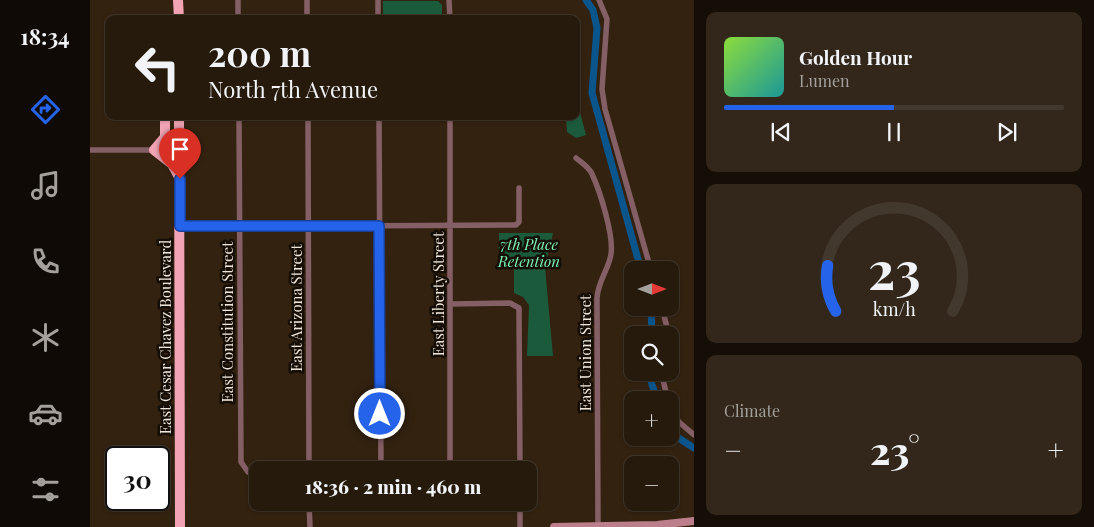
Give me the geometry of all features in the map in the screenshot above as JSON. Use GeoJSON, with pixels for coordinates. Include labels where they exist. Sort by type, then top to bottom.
{"type":"FeatureCollection","features":[{"type":"Feature","properties":{"kind":"highway"},"geometry":{"type":"LineString","coordinates":[[178,0],[178,15]]}},
{"type":"Feature","properties":{"kind":"highway"},"geometry":{"type":"LineString","coordinates":[[165,120],[165,136],[154,150],[172,164],[180,179]]}},
{"type":"Feature","properties":{"kind":"highway","name":"East Cesar Chavez Boulevard"},"geometry":{"type":"LineString","coordinates":[[179,120],[180,527]]}},
{"type":"Feature","properties":{"kind":"main road"},"geometry":{"type":"LineString","coordinates":[[554,527],[657,525],[694,521]]}},
{"type":"Feature","properties":{"kind":"street"},"geometry":{"type":"LineString","coordinates":[[238,0],[238,15]]}},
{"type":"Feature","properties":{"kind":"street"},"geometry":{"type":"LineString","coordinates":[[307,0],[307,15]]}},
{"type":"Feature","properties":{"kind":"street"},"geometry":{"type":"LineString","coordinates":[[378,0],[378,15]]}},
{"type":"Feature","properties":{"kind":"street"},"geometry":{"type":"LineString","coordinates":[[449,0],[450,15]]}},
{"type":"Feature","properties":{"kind":"street"},"geometry":{"type":"LineString","coordinates":[[599,0],[607,19],[602,89],[605,110],[649,261]]}},
{"type":"Feature","properties":{"kind":"street","name":"East Constitution Street"},"geometry":{"type":"LineString","coordinates":[[239,120],[240,458],[243,468],[249,472]]}},
{"type":"Feature","properties":{"kind":"street","name":"East Arizona Street"},"geometry":{"type":"LineString","coordinates":[[308,120],[309,461]]}},
{"type":"Feature","properties":{"kind":"street"},"geometry":{"type":"LineString","coordinates":[[379,120],[381,461]]}},
{"type":"Feature","properties":{"kind":"street","name":"East Liberty Street"},"geometry":{"type":"LineString","coordinates":[[450,120],[450,461]]}},
{"type":"Feature","properties":{"kind":"street"},"geometry":{"type":"LineString","coordinates":[[90,150],[154,150]]}},
{"type":"Feature","properties":{"kind":"street","name":"East Union Street"},"geometry":{"type":"LineString","coordinates":[[576,158],[592,174],[612,236],[611,254],[599,281],[597,298],[598,526]]}},
{"type":"Feature","properties":{"kind":"street"},"geometry":{"type":"LineString","coordinates":[[180,226],[450,226],[518,224],[519,188]]}},
{"type":"Feature","properties":{"kind":"street"},"geometry":{"type":"LineString","coordinates":[[451,304],[510,303],[517,306],[520,317],[520,461]]}},
{"type":"Feature","properties":{"kind":"street"},"geometry":{"type":"LineString","coordinates":[[679,422],[694,435]]}},
{"type":"Feature","properties":{"kind":"street"},"geometry":{"type":"LineString","coordinates":[[309,511],[310,527]]}},
{"type":"Feature","properties":{"kind":"street"},"geometry":{"type":"LineString","coordinates":[[520,511],[520,527]]}},
{"type":"Feature","properties":{"kind":"green space"},"geometry":{"type":"Polygon","coordinates":[[[383,1],[438,1],[442,5],[442,15],[383,15],[383,1]]]}},
{"type":"Feature","properties":{"kind":"green space"},"geometry":{"type":"Polygon","coordinates":[[[580,112],[586,135],[576,138],[567,132],[566,120],[580,120],[580,112]]]}},
{"type":"Feature","properties":{"kind":"green space","name":"7th Place Retention"},"geometry":{"type":"Polygon","coordinates":[[[499,233],[553,233],[545,267],[553,356],[527,356],[529,305],[523,297],[514,293],[514,265],[499,264],[499,233]]]}},
{"type":"Feature","properties":{"kind":"waterway"},"geometry":{"type":"LineString","coordinates":[[586,0],[593,10],[597,28],[592,93],[639,261]]}},
{"type":"Feature","properties":{"kind":"waterway"},"geometry":{"type":"LineString","coordinates":[[651,316],[652,326]]}},
{"type":"Feature","properties":{"kind":"waterway"},"geometry":{"type":"LineString","coordinates":[[651,381],[654,391]]}},
{"type":"Feature","properties":{"kind":"waterway"},"geometry":{"type":"LineString","coordinates":[[679,438],[694,448]]}},
{"type":"Feature","properties":{"kind":"route"},"geometry":{"type":"LineString","coordinates":[[180,179],[180,226],[379,226],[380,414]]}}]}
